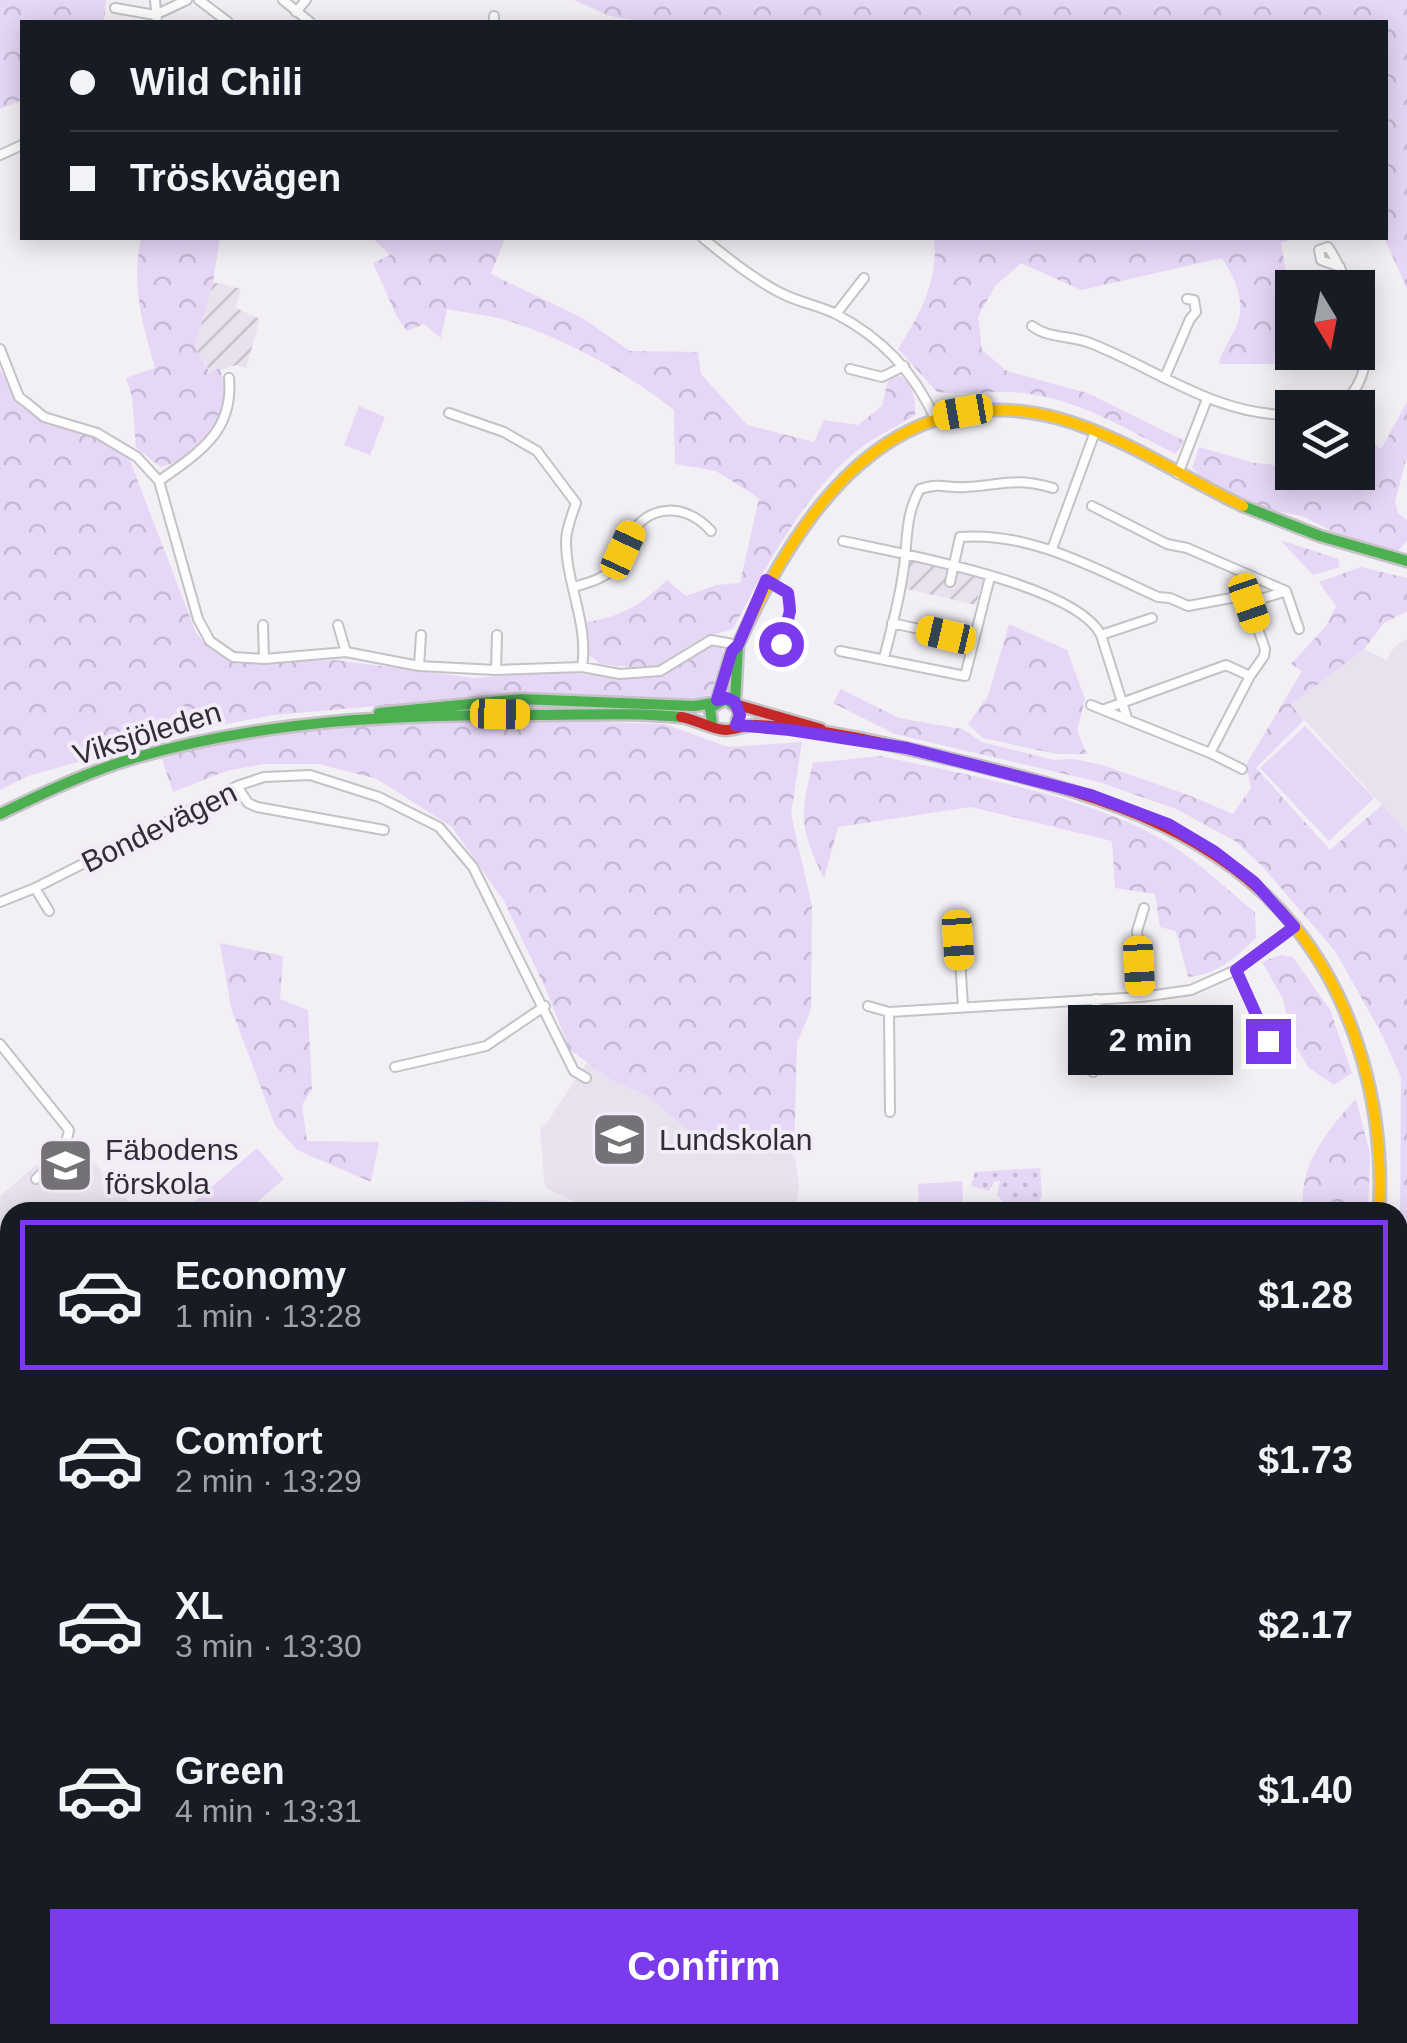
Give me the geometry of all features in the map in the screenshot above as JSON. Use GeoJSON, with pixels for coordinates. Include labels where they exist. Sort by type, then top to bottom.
{"type":"FeatureCollection","features":[{"type":"Feature","properties":{"kind":"main road"},"geometry":{"type":"LineString","coordinates":[[736,725],[740,715],[736,703],[738,645],[766,580],[816,506],[859,460],[935,418],[1005,410],[1054,418],[1095,432],[1271,519],[1344,546],[1407,562]]}},
{"type":"Feature","properties":{"kind":"main road"},"geometry":{"type":"LineString","coordinates":[[738,645],[732,651],[709,713],[712,724],[726,730],[736,725],[866,740]]}},
{"type":"Feature","properties":{"kind":"main road"},"geometry":{"type":"LineString","coordinates":[[715,702],[727,698],[866,740],[1091,795],[1168,824],[1215,852],[1254,882],[1294,927],[1344,1006],[1368,1081],[1381,1150],[1379,1202]]}},
{"type":"Feature","properties":{"kind":"main road","name":"Viksjöleden"},"geometry":{"type":"LineString","coordinates":[[0,814],[93,772],[140,756],[254,729],[522,699],[694,706],[715,702]]}},
{"type":"Feature","properties":{"kind":"main road","name":"Viksjöleden"},"geometry":{"type":"LineString","coordinates":[[314,722],[500,714],[689,718],[712,724]]}},
{"type":"Feature","properties":{"kind":"street"},"geometry":{"type":"LineString","coordinates":[[155,0],[156,19]]}},
{"type":"Feature","properties":{"kind":"street"},"geometry":{"type":"LineString","coordinates":[[115,8],[156,19],[187,0]]}},
{"type":"Feature","properties":{"kind":"street"},"geometry":{"type":"LineString","coordinates":[[199,0],[224,20]]}},
{"type":"Feature","properties":{"kind":"street"},"geometry":{"type":"LineString","coordinates":[[284,0],[307,20]]}},
{"type":"Feature","properties":{"kind":"street"},"geometry":{"type":"LineString","coordinates":[[296,12],[306,0]]}},
{"type":"Feature","properties":{"kind":"street"},"geometry":{"type":"LineString","coordinates":[[706,240],[783,294],[836,314],[871,334],[904,366],[935,418]]}},
{"type":"Feature","properties":{"kind":"street"},"geometry":{"type":"LineString","coordinates":[[1328,247],[1341,270]]}},
{"type":"Feature","properties":{"kind":"street"},"geometry":{"type":"LineString","coordinates":[[836,314],[864,278]]}},
{"type":"Feature","properties":{"kind":"street"},"geometry":{"type":"LineString","coordinates":[[1165,377],[1196,312],[1194,300],[1187,298]]}},
{"type":"Feature","properties":{"kind":"street"},"geometry":{"type":"LineString","coordinates":[[1032,326],[1042,334],[1086,341],[1207,399],[1241,411],[1275,414]]}},
{"type":"Feature","properties":{"kind":"street"},"geometry":{"type":"LineString","coordinates":[[0,350],[19,397],[27,404],[44,417],[98,434],[137,457],[158,480],[198,619],[210,642],[233,657],[264,659],[346,652],[419,666],[496,670],[582,667],[620,674],[660,671],[711,640],[738,645]]}},
{"type":"Feature","properties":{"kind":"street"},"geometry":{"type":"LineString","coordinates":[[850,369],[882,376],[904,366]]}},
{"type":"Feature","properties":{"kind":"street"},"geometry":{"type":"LineString","coordinates":[[158,480],[200,452],[224,421],[229,378]]}},
{"type":"Feature","properties":{"kind":"street"},"geometry":{"type":"LineString","coordinates":[[1178,474],[1207,399]]}},
{"type":"Feature","properties":{"kind":"street"},"geometry":{"type":"LineString","coordinates":[[449,413],[504,432],[537,450],[576,503],[566,537],[569,574],[585,647],[582,667]]}},
{"type":"Feature","properties":{"kind":"street"},"geometry":{"type":"LineString","coordinates":[[1052,550],[1095,432]]}},
{"type":"Feature","properties":{"kind":"street"},"geometry":{"type":"LineString","coordinates":[[884,658],[904,571],[914,500],[920,490],[944,483],[963,488],[995,481],[1032,482],[1053,488]]}},
{"type":"Feature","properties":{"kind":"street"},"geometry":{"type":"LineString","coordinates":[[1092,506],[1167,544],[1186,548],[1286,591],[1299,629]]}},
{"type":"Feature","properties":{"kind":"street"},"geometry":{"type":"LineString","coordinates":[[574,587],[594,582],[614,569],[632,531],[653,514],[668,509],[685,510],[711,530]]}},
{"type":"Feature","properties":{"kind":"street"},"geometry":{"type":"LineString","coordinates":[[950,582],[960,536],[981,535],[1052,550],[1158,597],[1188,606],[1286,591]]}},
{"type":"Feature","properties":{"kind":"street"},"geometry":{"type":"LineString","coordinates":[[843,541],[954,564],[1084,614],[1101,635],[1127,718]]}},
{"type":"Feature","properties":{"kind":"street"},"geometry":{"type":"LineString","coordinates":[[840,651],[965,676],[990,577]]}},
{"type":"Feature","properties":{"kind":"street"},"geometry":{"type":"LineString","coordinates":[[1210,753],[1264,656],[1247,598],[1253,578]]}},
{"type":"Feature","properties":{"kind":"street"},"geometry":{"type":"LineString","coordinates":[[766,580],[788,593],[791,602],[781,644],[774,654]]}},
{"type":"Feature","properties":{"kind":"street"},"geometry":{"type":"LineString","coordinates":[[1101,635],[1152,618]]}},
{"type":"Feature","properties":{"kind":"street"},"geometry":{"type":"LineString","coordinates":[[892,623],[973,641]]}},
{"type":"Feature","properties":{"kind":"street"},"geometry":{"type":"LineString","coordinates":[[263,624],[264,659]]}},
{"type":"Feature","properties":{"kind":"street"},"geometry":{"type":"LineString","coordinates":[[338,625],[346,652]]}},
{"type":"Feature","properties":{"kind":"street"},"geometry":{"type":"LineString","coordinates":[[496,670],[497,635]]}},
{"type":"Feature","properties":{"kind":"street"},"geometry":{"type":"LineString","coordinates":[[419,666],[421,636]]}},
{"type":"Feature","properties":{"kind":"street"},"geometry":{"type":"LineString","coordinates":[[1105,709],[1226,666],[1250,676]]}},
{"type":"Feature","properties":{"kind":"street"},"geometry":{"type":"LineString","coordinates":[[1091,705],[1242,769]]}},
{"type":"Feature","properties":{"kind":"street","name":"Bondevägen"},"geometry":{"type":"LineString","coordinates":[[0,902],[237,786],[264,777],[310,775],[378,798],[438,827],[474,866],[574,1071],[586,1078]]}},
{"type":"Feature","properties":{"kind":"street"},"geometry":{"type":"LineString","coordinates":[[237,786],[248,803],[257,807],[384,830]]}},
{"type":"Feature","properties":{"kind":"street"},"geometry":{"type":"LineString","coordinates":[[35,888],[49,910]]}},
{"type":"Feature","properties":{"kind":"street"},"geometry":{"type":"LineString","coordinates":[[1140,997],[1138,931],[1144,908]]}},
{"type":"Feature","properties":{"kind":"street"},"geometry":{"type":"LineString","coordinates":[[963,1007],[958,940],[967,924]]}},
{"type":"Feature","properties":{"kind":"street"},"geometry":{"type":"LineString","coordinates":[[868,1006],[889,1012],[1140,997],[1191,990],[1236,970],[1294,927]]}},
{"type":"Feature","properties":{"kind":"street"},"geometry":{"type":"LineString","coordinates":[[1236,970],[1268,1041],[1282,1052]]}},
{"type":"Feature","properties":{"kind":"street"},"geometry":{"type":"LineString","coordinates":[[1093,1072],[1098,1058],[1096,998]]}},
{"type":"Feature","properties":{"kind":"street"},"geometry":{"type":"LineString","coordinates":[[395,1067],[486,1046],[545,1006]]}},
{"type":"Feature","properties":{"kind":"street"},"geometry":{"type":"LineString","coordinates":[[889,1012],[890,1112]]}},
{"type":"Feature","properties":{"kind":"street"},"geometry":{"type":"LineString","coordinates":[[0,1044],[69,1130],[64,1152],[36,1179]]}},
{"type":"Feature","properties":{"kind":"street"},"geometry":{"type":"LineString","coordinates":[[0,1067],[12,1058]]}},
{"type":"Feature","properties":{"kind":"shaded area"},"geometry":{"type":"Polygon","coordinates":[[[213,282],[241,289],[236,308],[260,319],[246,368],[236,365],[211,373],[195,347],[213,282]]]}},
{"type":"Feature","properties":{"kind":"shaded area"},"geometry":{"type":"Polygon","coordinates":[[[912,557],[983,578],[976,605],[903,588],[912,557]]]}},
{"type":"Feature","properties":{"kind":"shaded area"},"geometry":{"type":"Polygon","coordinates":[[[1407,639],[1407,833],[1291,705],[1364,649],[1386,660],[1395,646],[1407,639]]]}},
{"type":"Feature","properties":{"kind":"shaded area","name":"Lundskolan"},"geometry":{"type":"Polygon","coordinates":[[[587,1062],[613,1081],[648,1096],[711,1150],[794,1154],[799,1183],[797,1202],[575,1202],[545,1188],[540,1129],[587,1062]]]}},
{"type":"Feature","properties":{"kind":"shaded area","name":"Fäbodens förskola"},"geometry":{"type":"Polygon","coordinates":[[[70,1136],[129,1202],[0,1202],[0,1196],[70,1136]]]}},
{"type":"Feature","properties":{"kind":"green space"},"geometry":{"type":"Polygon","coordinates":[[[0,0],[106,0],[104,20],[20,20],[20,101],[0,109],[0,0]]]}},
{"type":"Feature","properties":{"kind":"green space"},"geometry":{"type":"Polygon","coordinates":[[[574,0],[1407,0],[1407,288],[1385,240],[1388,240],[1388,20],[633,20],[610,16],[574,0]]]}},
{"type":"Feature","properties":{"kind":"green space"},"geometry":{"type":"Polygon","coordinates":[[[141,240],[220,240],[195,347],[210,373],[220,368],[226,404],[215,428],[195,449],[161,467],[136,448],[132,396],[126,378],[155,368],[142,319],[141,240]]]}},
{"type":"Feature","properties":{"kind":"green space"},"geometry":{"type":"Polygon","coordinates":[[[374,240],[504,240],[491,274],[582,318],[630,351],[698,352],[701,374],[747,425],[814,442],[824,420],[858,425],[882,406],[888,381],[899,375],[913,392],[915,415],[862,447],[823,484],[788,531],[733,629],[702,638],[658,665],[642,668],[600,664],[588,654],[586,622],[631,608],[667,580],[686,596],[716,585],[740,583],[759,498],[716,471],[675,464],[674,410],[574,347],[509,321],[447,309],[441,338],[424,324],[407,331],[373,263],[390,255],[374,240]]]}},
{"type":"Feature","properties":{"kind":"green space"},"geometry":{"type":"Polygon","coordinates":[[[934,240],[1289,240],[1281,243],[1286,270],[1275,270],[1275,364],[1219,364],[1240,309],[1235,282],[1222,258],[1081,290],[1021,263],[995,286],[978,317],[982,350],[1007,371],[1087,393],[1185,441],[1175,454],[1101,416],[1043,396],[937,392],[898,349],[920,310],[934,269],[934,240]]]}},
{"type":"Feature","properties":{"kind":"green space"},"geometry":{"type":"Polygon","coordinates":[[[0,369],[17,400],[43,421],[95,437],[129,458],[196,633],[209,648],[229,659],[262,663],[335,660],[474,678],[556,671],[619,678],[660,675],[711,646],[722,648],[724,655],[718,687],[699,701],[526,693],[273,715],[186,732],[28,776],[0,790],[0,369]]]}},
{"type":"Feature","properties":{"kind":"green space"},"geometry":{"type":"Polygon","coordinates":[[[1407,402],[1407,456],[1395,501],[1398,513],[1407,520],[1407,541],[1395,554],[1354,542],[1302,516],[1259,508],[1207,483],[1192,468],[1199,447],[1275,465],[1275,490],[1375,490],[1375,445],[1381,449],[1407,402]]]}},
{"type":"Feature","properties":{"kind":"green space"},"geometry":{"type":"Polygon","coordinates":[[[359,406],[385,417],[370,455],[344,445],[359,406]]]}},
{"type":"Feature","properties":{"kind":"green space"},"geometry":{"type":"Polygon","coordinates":[[[1280,540],[1338,559],[1340,567],[1313,575],[1280,540]]]}},
{"type":"Feature","properties":{"kind":"green space"},"geometry":{"type":"Polygon","coordinates":[[[1361,567],[1407,578],[1407,611],[1384,623],[1364,649],[1291,705],[1304,720],[1256,768],[1330,850],[1382,805],[1407,833],[1407,1202],[1400,1202],[1401,1077],[1380,1031],[1335,951],[1263,867],[1235,841],[1176,809],[1099,782],[895,734],[833,703],[841,689],[899,718],[962,729],[982,742],[1054,760],[1074,759],[1102,765],[1233,814],[1251,788],[1246,766],[1302,671],[1291,664],[1327,625],[1336,606],[1319,582],[1361,567]]]}},
{"type":"Feature","properties":{"kind":"green space"},"geometry":{"type":"Polygon","coordinates":[[[1009,624],[1067,650],[1085,699],[1077,731],[1087,754],[1056,754],[983,738],[968,724],[988,696],[1009,624]]]}},
{"type":"Feature","properties":{"kind":"green space"},"geometry":{"type":"Polygon","coordinates":[[[499,719],[665,724],[728,747],[802,742],[791,814],[812,906],[811,1009],[797,1043],[794,1154],[711,1150],[648,1096],[613,1081],[569,1049],[504,901],[452,827],[377,779],[319,764],[264,764],[226,771],[173,792],[162,759],[287,733],[499,719]]]}},
{"type":"Feature","properties":{"kind":"green space"},"geometry":{"type":"Polygon","coordinates":[[[1305,726],[1374,798],[1329,841],[1260,768],[1305,726]]]}},
{"type":"Feature","properties":{"kind":"green space"},"geometry":{"type":"Polygon","coordinates":[[[881,756],[1030,789],[1139,827],[1181,851],[1255,912],[1256,938],[1217,969],[1188,977],[1176,931],[1160,927],[1155,894],[1115,888],[1112,841],[971,807],[838,827],[824,879],[804,822],[813,763],[881,756]]]}},
{"type":"Feature","properties":{"kind":"green space"},"geometry":{"type":"Polygon","coordinates":[[[220,943],[283,956],[280,999],[308,1010],[312,1089],[302,1105],[307,1141],[379,1142],[371,1182],[297,1150],[275,1125],[231,1008],[220,943]]]}},
{"type":"Feature","properties":{"kind":"green space"},"geometry":{"type":"Polygon","coordinates":[[[1280,955],[1293,957],[1330,1010],[1352,1073],[1334,1085],[1309,1068],[1293,1041],[1283,999],[1262,962],[1280,955]]]}},
{"type":"Feature","properties":{"kind":"green space"},"geometry":{"type":"Polygon","coordinates":[[[1356,1099],[1370,1154],[1368,1202],[1303,1202],[1310,1165],[1335,1123],[1356,1099]]]}},
{"type":"Feature","properties":{"kind":"green space"},"geometry":{"type":"Polygon","coordinates":[[[257,1148],[284,1179],[258,1202],[194,1202],[257,1148]]]}},
{"type":"Feature","properties":{"kind":"green space"},"geometry":{"type":"Polygon","coordinates":[[[1040,1168],[1042,1196],[1039,1202],[1005,1202],[997,1195],[1000,1181],[995,1181],[989,1191],[971,1186],[975,1172],[1040,1168]]]}},
{"type":"Feature","properties":{"kind":"green space"},"geometry":{"type":"Polygon","coordinates":[[[962,1181],[963,1202],[919,1202],[918,1184],[962,1181]]]}},
{"type":"Feature","properties":{"kind":"green space"},"geometry":{"type":"Polygon","coordinates":[[[481,1200],[520,1202],[449,1202],[481,1200]]]}},
{"type":"Feature","properties":{"kind":"traffic: fast"},"geometry":{"type":"LineString","coordinates":[[1243,506],[1320,536],[1407,561]]}},
{"type":"Feature","properties":{"kind":"traffic: fast"},"geometry":{"type":"LineString","coordinates":[[735,702],[738,645]]}},
{"type":"Feature","properties":{"kind":"traffic: fast"},"geometry":{"type":"LineString","coordinates":[[379,713],[521,699],[694,706],[713,703]]}},
{"type":"Feature","properties":{"kind":"traffic: fast"},"geometry":{"type":"LineString","coordinates":[[712,724],[710,708],[726,699],[740,710],[736,725]]}},
{"type":"Feature","properties":{"kind":"traffic: fast"},"geometry":{"type":"LineString","coordinates":[[0,814],[83,776],[134,758],[283,727],[434,716],[681,717]]}},
{"type":"Feature","properties":{"kind":"traffic: slow"},"geometry":{"type":"LineString","coordinates":[[717,700],[732,651],[790,548],[822,504],[858,466],[899,436],[946,417],[998,410],[1057,418],[1129,446],[1243,506]]}},
{"type":"Feature","properties":{"kind":"traffic: slow"},"geometry":{"type":"LineString","coordinates":[[1295,927],[1336,991],[1363,1062],[1377,1137],[1379,1202]]}},
{"type":"Feature","properties":{"kind":"traffic: jam"},"geometry":{"type":"LineString","coordinates":[[738,705],[821,729]]}},
{"type":"Feature","properties":{"kind":"traffic: jam"},"geometry":{"type":"LineString","coordinates":[[681,717],[725,730],[755,725],[854,737],[1093,798],[1182,835],[1223,860],[1261,891],[1295,927]]}},
{"type":"Feature","properties":{"kind":"place","name":"Lundskolan"},"geometry":{"type":"Point","coordinates":[620,1139]}},
{"type":"Feature","properties":{"kind":"place","name":"Fäbodens förskola"},"geometry":{"type":"Point","coordinates":[66,1166]}},
{"type":"Feature","properties":{"kind":"route"},"geometry":{"type":"LineString","coordinates":[[781,644],[791,602],[788,593],[766,580],[732,651],[717,700],[727,698],[735,702],[740,710],[736,725],[907,748],[1091,795],[1168,824],[1215,852],[1254,882],[1294,927],[1236,970],[1268,1041]]}}]}
